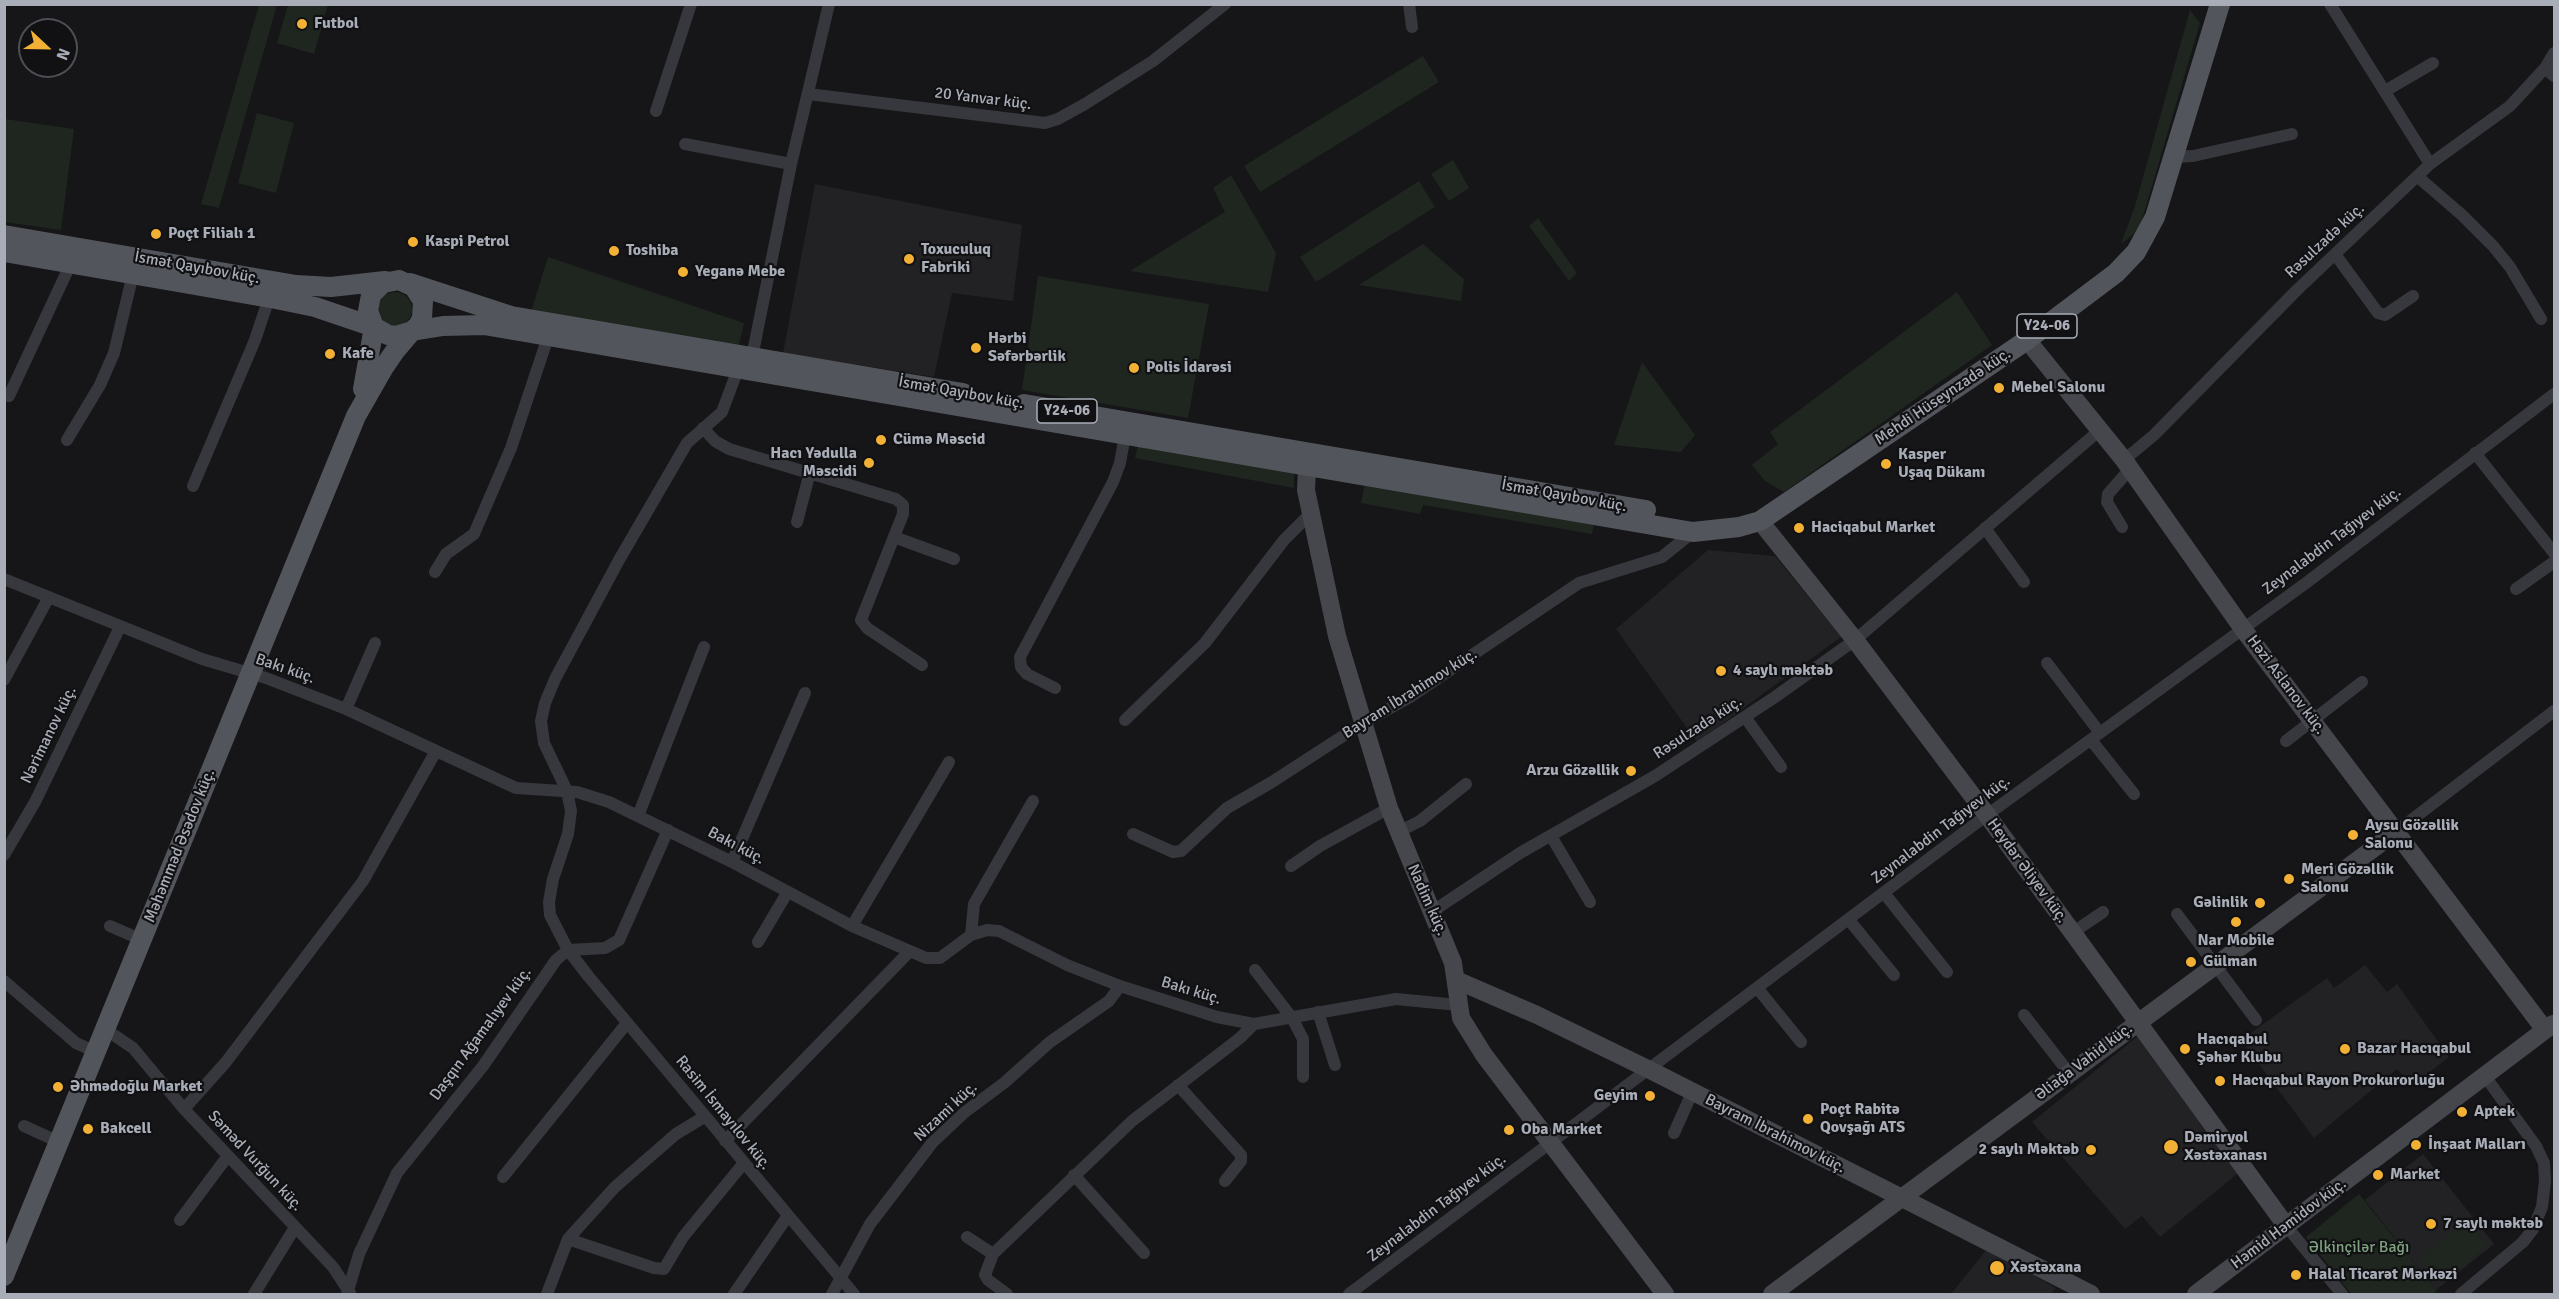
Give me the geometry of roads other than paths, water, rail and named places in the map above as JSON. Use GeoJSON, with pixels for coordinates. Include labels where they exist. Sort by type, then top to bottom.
{"type":"FeatureCollection","features":[{"type":"Feature","properties":{"kind":"main road","name":"Mehdi Hüseynzadə küç."},"geometry":{"type":"LineString","coordinates":[[1731,527],[1760,521],[2027,340],[2092,294],[2136,252],[2155,217],[2175,157],[2219,5]]}},
{"type":"Feature","properties":{"kind":"main road","name":"İsmət Qayıbov küç."},"geometry":{"type":"LineString","coordinates":[[4,235],[296,285],[331,287],[399,281],[511,316],[1125,435],[1306,460],[1731,527]]}},
{"type":"Feature","properties":{"kind":"main road","name":"İsmət Qayıbov küç."},"geometry":{"type":"LineString","coordinates":[[4,252],[269,298],[315,308],[374,327]]}},
{"type":"Feature","properties":{"kind":"main road"},"geometry":{"type":"LineString","coordinates":[[399,281],[420,294],[424,310],[418,326],[384,366],[356,416],[369,366],[374,327],[368,311],[368,303],[376,288],[399,281]]}},
{"type":"Feature","properties":{"kind":"main road","name":"İsmət Qayıbov küç."},"geometry":{"type":"LineString","coordinates":[[412,332],[443,326],[484,326],[548,337],[745,363],[1306,460],[1693,532],[1731,527]]}},
{"type":"Feature","properties":{"kind":"main road"},"geometry":{"type":"LineString","coordinates":[[374,327],[388,335],[396,336],[412,332]]}},
{"type":"Feature","properties":{"kind":"main road","name":"Həzi Aslanov küç."},"geometry":{"type":"LineString","coordinates":[[2027,340],[2127,464],[2243,629],[2550,1026]]}},
{"type":"Feature","properties":{"kind":"main road","name":"Məhəmməd Əsədov küç."},"geometry":{"type":"LineString","coordinates":[[4,1276],[356,416]]}},
{"type":"Feature","properties":{"kind":"main road","name":"Nadim küç."},"geometry":{"type":"LineString","coordinates":[[1306,460],[1310,514],[1337,636],[1389,808],[1445,940],[1456,980],[1458,1005],[1466,1029],[1665,1294]]}},
{"type":"Feature","properties":{"kind":"main road","name":"Heydər Əliyev küç."},"geometry":{"type":"LineString","coordinates":[[1760,521],[1855,640],[1987,815],[2287,1227]]}},
{"type":"Feature","properties":{"kind":"main road","name":"Əliağa Vahid küç."},"geometry":{"type":"LineString","coordinates":[[1772,1294],[2397,831]]}},
{"type":"Feature","properties":{"kind":"main road","name":"Bayram İbrahimov küç."},"geometry":{"type":"LineString","coordinates":[[1456,980],[1537,1015],[2091,1294]]}},
{"type":"Feature","properties":{"kind":"main road","name":"Həmid Həmidov küç."},"geometry":{"type":"LineString","coordinates":[[2196,1294],[2550,1026]]}},
{"type":"Feature","properties":{"kind":"street"},"geometry":{"type":"LineString","coordinates":[[656,111],[692,4]]}},
{"type":"Feature","properties":{"kind":"street"},"geometry":{"type":"LineString","coordinates":[[668,830],[619,940],[605,948],[568,950],[550,915],[549,902],[553,879],[568,834],[571,811],[567,791],[544,743],[541,721],[545,703],[555,680],[639,526],[687,443],[722,412],[745,363],[829,4]]}},
{"type":"Feature","properties":{"kind":"street","name":"20 Yanvar küç."},"geometry":{"type":"LineString","coordinates":[[808,94],[1044,123],[1058,119],[1085,104],[1153,61],[1225,4]]}},
{"type":"Feature","properties":{"kind":"street"},"geometry":{"type":"LineString","coordinates":[[1409,4],[1412,27]]}},
{"type":"Feature","properties":{"kind":"street"},"geometry":{"type":"LineString","coordinates":[[2330,4],[2430,164]]}},
{"type":"Feature","properties":{"kind":"street","name":"Rəsulzadə küç."},"geometry":{"type":"LineString","coordinates":[[2122,527],[2108,502],[2108,494],[2127,464],[2336,254],[2430,164],[2510,106],[2550,72],[2554,54]]}},
{"type":"Feature","properties":{"kind":"street"},"geometry":{"type":"LineString","coordinates":[[2385,91],[2433,63]]}},
{"type":"Feature","properties":{"kind":"street"},"geometry":{"type":"LineString","coordinates":[[2175,157],[2193,156],[2292,134]]}},
{"type":"Feature","properties":{"kind":"street"},"geometry":{"type":"LineString","coordinates":[[685,144],[791,164]]}},
{"type":"Feature","properties":{"kind":"street"},"geometry":{"type":"LineString","coordinates":[[2418,177],[2462,215],[2493,246],[2510,267],[2541,320]]}},
{"type":"Feature","properties":{"kind":"street"},"geometry":{"type":"LineString","coordinates":[[2336,254],[2378,314],[2385,315],[2413,296]]}},
{"type":"Feature","properties":{"kind":"street"},"geometry":{"type":"LineString","coordinates":[[9,396],[71,263]]}},
{"type":"Feature","properties":{"kind":"street"},"geometry":{"type":"LineString","coordinates":[[67,440],[100,385],[114,353],[133,274]]}},
{"type":"Feature","properties":{"kind":"street"},"geometry":{"type":"LineString","coordinates":[[193,486],[255,340],[269,298]]}},
{"type":"Feature","properties":{"kind":"street"},"geometry":{"type":"LineString","coordinates":[[435,572],[446,554],[474,534],[511,448],[548,337]]}},
{"type":"Feature","properties":{"kind":"street","name":"Zeynalabdin Tağıyev küç."},"geometry":{"type":"LineString","coordinates":[[1349,1294],[1650,1071],[1987,815],[2243,629],[2554,394]]}},
{"type":"Feature","properties":{"kind":"street"},"geometry":{"type":"LineString","coordinates":[[703,428],[715,441],[729,449],[896,499],[903,505],[903,514],[861,620],[867,628],[922,664]]}},
{"type":"Feature","properties":{"kind":"street","name":"Rəsulzadə küç."},"geometry":{"type":"LineString","coordinates":[[1433,911],[1551,836],[1654,776],[1745,717],[1855,640],[2100,430]]}},
{"type":"Feature","properties":{"kind":"street"},"geometry":{"type":"LineString","coordinates":[[1054,688],[1027,674],[1021,667],[1020,657],[1113,482],[1120,463],[1125,435]]}},
{"type":"Feature","properties":{"kind":"street"},"geometry":{"type":"LineString","coordinates":[[2475,453],[2554,553]]}},
{"type":"Feature","properties":{"kind":"street"},"geometry":{"type":"LineString","coordinates":[[797,522],[810,472]]}},
{"type":"Feature","properties":{"kind":"street"},"geometry":{"type":"LineString","coordinates":[[1125,720],[1204,643],[1284,540],[1310,514]]}},
{"type":"Feature","properties":{"kind":"street"},"geometry":{"type":"LineString","coordinates":[[1985,528],[2024,582]]}},
{"type":"Feature","properties":{"kind":"street","name":"Bayram İbrahimov küç."},"geometry":{"type":"LineString","coordinates":[[1133,834],[1173,852],[1181,850],[1227,808],[1272,782],[1363,723],[1410,697],[1579,583],[1662,557],[1693,532]]}},
{"type":"Feature","properties":{"kind":"street"},"geometry":{"type":"LineString","coordinates":[[894,537],[954,559]]}},
{"type":"Feature","properties":{"kind":"street"},"geometry":{"type":"LineString","coordinates":[[2516,589],[2554,562]]}},
{"type":"Feature","properties":{"kind":"street","name":"Bakı küç."},"geometry":{"type":"LineString","coordinates":[[4,579],[202,659],[250,673],[346,709],[516,788],[567,791],[594,796],[732,862],[852,926],[926,958],[940,958],[971,935],[987,930],[999,932],[1067,965],[1120,986],[1217,1017],[1254,1024],[1396,999],[1458,1005]]}},
{"type":"Feature","properties":{"kind":"street"},"geometry":{"type":"LineString","coordinates":[[4,680],[49,597]]}},
{"type":"Feature","properties":{"kind":"street","name":"Nərimanov küç."},"geometry":{"type":"LineString","coordinates":[[4,855],[35,802],[120,627]]}},
{"type":"Feature","properties":{"kind":"street"},"geometry":{"type":"LineString","coordinates":[[346,709],[375,643]]}},
{"type":"Feature","properties":{"kind":"street"},"geometry":{"type":"LineString","coordinates":[[638,816],[705,647]]}},
{"type":"Feature","properties":{"kind":"street"},"geometry":{"type":"LineString","coordinates":[[2047,663],[2134,794]]}},
{"type":"Feature","properties":{"kind":"street"},"geometry":{"type":"LineString","coordinates":[[2286,741],[2362,682]]}},
{"type":"Feature","properties":{"kind":"street"},"geometry":{"type":"LineString","coordinates":[[732,862],[805,693]]}},
{"type":"Feature","properties":{"kind":"street"},"geometry":{"type":"LineString","coordinates":[[2397,831],[2554,711]]}},
{"type":"Feature","properties":{"kind":"street"},"geometry":{"type":"LineString","coordinates":[[1745,717],[1781,767]]}},
{"type":"Feature","properties":{"kind":"street"},"geometry":{"type":"LineString","coordinates":[[183,1109],[226,1062],[363,881],[435,751]]}},
{"type":"Feature","properties":{"kind":"street"},"geometry":{"type":"LineString","coordinates":[[852,926],[949,762]]}},
{"type":"Feature","properties":{"kind":"street"},"geometry":{"type":"LineString","coordinates":[[1398,832],[1419,821],[1466,784]]}},
{"type":"Feature","properties":{"kind":"street"},"geometry":{"type":"LineString","coordinates":[[971,935],[974,904],[1033,801]]}},
{"type":"Feature","properties":{"kind":"street"},"geometry":{"type":"LineString","coordinates":[[1291,866],[1320,846],[1389,808]]}},
{"type":"Feature","properties":{"kind":"street"},"geometry":{"type":"LineString","coordinates":[[1551,836],[1590,902]]}},
{"type":"Feature","properties":{"kind":"street"},"geometry":{"type":"LineString","coordinates":[[758,942],[787,892]]}},
{"type":"Feature","properties":{"kind":"street"},"geometry":{"type":"LineString","coordinates":[[1884,893],[1947,972]]}},
{"type":"Feature","properties":{"kind":"street"},"geometry":{"type":"LineString","coordinates":[[2072,933],[2103,912]]}},
{"type":"Feature","properties":{"kind":"street"},"geometry":{"type":"LineString","coordinates":[[2177,914],[2256,1020]]}},
{"type":"Feature","properties":{"kind":"street"},"geometry":{"type":"LineString","coordinates":[[1849,920],[1894,975]]}},
{"type":"Feature","properties":{"kind":"street"},"geometry":{"type":"LineString","coordinates":[[110,926],[142,940]]}},
{"type":"Feature","properties":{"kind":"street","name":"Rasim İsmayılov küç."},"geometry":{"type":"LineString","coordinates":[[568,950],[787,1217],[854,1294]]}},
{"type":"Feature","properties":{"kind":"street","name":"Daşqın Ağamalıyev küç."},"geometry":{"type":"LineString","coordinates":[[349,1293],[359,1254],[397,1173],[483,1066],[556,960],[568,950]]}},
{"type":"Feature","properties":{"kind":"street"},"geometry":{"type":"LineString","coordinates":[[725,1142],[909,952]]}},
{"type":"Feature","properties":{"kind":"street"},"geometry":{"type":"LineString","coordinates":[[1255,970],[1292,1018],[1303,1039],[1303,1077]]}},
{"type":"Feature","properties":{"kind":"street"},"geometry":{"type":"LineString","coordinates":[[4,981],[76,1043],[96,1052]]}},
{"type":"Feature","properties":{"kind":"street","name":"Nizami küç."},"geometry":{"type":"LineString","coordinates":[[832,1294],[870,1224],[932,1143],[965,1112],[1004,1083],[1050,1042],[1108,1001],[1120,986]]}},
{"type":"Feature","properties":{"kind":"street"},"geometry":{"type":"LineString","coordinates":[[1758,989],[1801,1042]]}},
{"type":"Feature","properties":{"kind":"street"},"geometry":{"type":"LineString","coordinates":[[1318,1012],[1335,1065]]}},
{"type":"Feature","properties":{"kind":"street"},"geometry":{"type":"LineString","coordinates":[[2024,1015],[2069,1073]]}},
{"type":"Feature","properties":{"kind":"street"},"geometry":{"type":"LineString","coordinates":[[503,1176],[627,1023]]}},
{"type":"Feature","properties":{"kind":"street"},"geometry":{"type":"LineString","coordinates":[[1007,1294],[988,1280],[985,1275],[993,1254],[1074,1174],[1132,1121],[1240,1038],[1254,1024]]}},
{"type":"Feature","properties":{"kind":"street","name":"Səməd Vurğun küç."},"geometry":{"type":"LineString","coordinates":[[105,1029],[133,1047],[183,1109],[333,1267],[349,1293]]}},
{"type":"Feature","properties":{"kind":"street"},"geometry":{"type":"LineString","coordinates":[[2461,1294],[2500,1263],[2533,1229],[2542,1207],[2545,1181],[2544,1163],[2536,1146],[2484,1075]]}},
{"type":"Feature","properties":{"kind":"street"},"geometry":{"type":"LineString","coordinates":[[1178,1085],[1241,1155],[1241,1161],[1225,1181]]}},
{"type":"Feature","properties":{"kind":"street"},"geometry":{"type":"LineString","coordinates":[[1674,1133],[1692,1093]]}},
{"type":"Feature","properties":{"kind":"street"},"geometry":{"type":"LineString","coordinates":[[547,1294],[568,1239],[615,1187],[676,1134],[704,1117]]}},
{"type":"Feature","properties":{"kind":"street"},"geometry":{"type":"LineString","coordinates":[[24,1126],[59,1142]]}},
{"type":"Feature","properties":{"kind":"street"},"geometry":{"type":"LineString","coordinates":[[180,1220],[227,1157]]}},
{"type":"Feature","properties":{"kind":"street"},"geometry":{"type":"LineString","coordinates":[[568,1239],[654,1268],[664,1269],[683,1237],[743,1164]]}},
{"type":"Feature","properties":{"kind":"street"},"geometry":{"type":"LineString","coordinates":[[1074,1174],[1144,1253]]}},
{"type":"Feature","properties":{"kind":"street"},"geometry":{"type":"LineString","coordinates":[[734,1294],[787,1217]]}},
{"type":"Feature","properties":{"kind":"street"},"geometry":{"type":"LineString","coordinates":[[2287,1227],[2342,1294]]}},
{"type":"Feature","properties":{"kind":"street"},"geometry":{"type":"LineString","coordinates":[[254,1294],[294,1228]]}},
{"type":"Feature","properties":{"kind":"street"},"geometry":{"type":"LineString","coordinates":[[967,1237],[993,1254]]}},
{"type":"Feature","properties":{"kind":"place","name":"Futbol"},"geometry":{"type":"Point","coordinates":[302,24]}},
{"type":"Feature","properties":{"kind":"place","name":"Poçt Filialı 1"},"geometry":{"type":"Point","coordinates":[156,234]}},
{"type":"Feature","properties":{"kind":"place","name":"Kaspi Petrol"},"geometry":{"type":"Point","coordinates":[413,242]}},
{"type":"Feature","properties":{"kind":"place","name":"Toshiba"},"geometry":{"type":"Point","coordinates":[614,251]}},
{"type":"Feature","properties":{"kind":"place","name":"Toxuculuq Fabriki"},"geometry":{"type":"Point","coordinates":[909,259]}},
{"type":"Feature","properties":{"kind":"place","name":"Yeganə Mebe"},"geometry":{"type":"Point","coordinates":[683,272]}},
{"type":"Feature","properties":{"kind":"place","name":"Hərbi Səfərbərlik"},"geometry":{"type":"Point","coordinates":[976,348]}},
{"type":"Feature","properties":{"kind":"place","name":"Kafe"},"geometry":{"type":"Point","coordinates":[330,354]}},
{"type":"Feature","properties":{"kind":"place","name":"Polis İdarəsi"},"geometry":{"type":"Point","coordinates":[1134,368]}},
{"type":"Feature","properties":{"kind":"place","name":"Mebel Salonu"},"geometry":{"type":"Point","coordinates":[1999,388]}},
{"type":"Feature","properties":{"kind":"place","name":"Cümə Məscid"},"geometry":{"type":"Point","coordinates":[881,440]}},
{"type":"Feature","properties":{"kind":"place","name":"Hacı Yədulla Məscidi"},"geometry":{"type":"Point","coordinates":[869,463]}},
{"type":"Feature","properties":{"kind":"place","name":"Kasper Uşaq Dükanı"},"geometry":{"type":"Point","coordinates":[1886,464]}},
{"type":"Feature","properties":{"kind":"place","name":"Haciqabul Market"},"geometry":{"type":"Point","coordinates":[1799,528]}},
{"type":"Feature","properties":{"kind":"place","name":"4 saylı məktəb"},"geometry":{"type":"Point","coordinates":[1721,671]}},
{"type":"Feature","properties":{"kind":"place","name":"Arzu Gözəllik"},"geometry":{"type":"Point","coordinates":[1631,771]}},
{"type":"Feature","properties":{"kind":"place","name":"Aysu Gözəllik Salonu"},"geometry":{"type":"Point","coordinates":[2353,835]}},
{"type":"Feature","properties":{"kind":"place","name":"Meri Gözəllik Salonu"},"geometry":{"type":"Point","coordinates":[2289,879]}},
{"type":"Feature","properties":{"kind":"place","name":"Gəlinlik"},"geometry":{"type":"Point","coordinates":[2260,903]}},
{"type":"Feature","properties":{"kind":"place","name":"Nar Mobile"},"geometry":{"type":"Point","coordinates":[2236,922]}},
{"type":"Feature","properties":{"kind":"place","name":"Gülman"},"geometry":{"type":"Point","coordinates":[2191,962]}},
{"type":"Feature","properties":{"kind":"place","name":"Hacıqabul Şəhər Klubu"},"geometry":{"type":"Point","coordinates":[2185,1049]}},
{"type":"Feature","properties":{"kind":"place","name":"Bazar Hacıqabul"},"geometry":{"type":"Point","coordinates":[2345,1049]}},
{"type":"Feature","properties":{"kind":"place","name":"Hacıqabul Rayon Prokurorluğu"},"geometry":{"type":"Point","coordinates":[2220,1081]}},
{"type":"Feature","properties":{"kind":"place","name":"Əhmədoğlu Market"},"geometry":{"type":"Point","coordinates":[58,1087]}},
{"type":"Feature","properties":{"kind":"place","name":"Geyim"},"geometry":{"type":"Point","coordinates":[1650,1096]}},
{"type":"Feature","properties":{"kind":"place","name":"Aptek"},"geometry":{"type":"Point","coordinates":[2462,1112]}},
{"type":"Feature","properties":{"kind":"place","name":"Poçt Rabitə Qovşağı ATS"},"geometry":{"type":"Point","coordinates":[1808,1119]}},
{"type":"Feature","properties":{"kind":"place","name":"Bakcell"},"geometry":{"type":"Point","coordinates":[88,1129]}},
{"type":"Feature","properties":{"kind":"place","name":"Oba Market"},"geometry":{"type":"Point","coordinates":[1509,1130]}},
{"type":"Feature","properties":{"kind":"place","name":"İnşaat Malları"},"geometry":{"type":"Point","coordinates":[2416,1145]}},
{"type":"Feature","properties":{"kind":"place","name":"Dəmiryol Xəstəxanası"},"geometry":{"type":"Point","coordinates":[2171,1147]}},
{"type":"Feature","properties":{"kind":"place","name":"2 saylı Məktəb"},"geometry":{"type":"Point","coordinates":[2091,1150]}},
{"type":"Feature","properties":{"kind":"place","name":"Market"},"geometry":{"type":"Point","coordinates":[2378,1175]}},
{"type":"Feature","properties":{"kind":"place","name":"7 saylı məktəb"},"geometry":{"type":"Point","coordinates":[2431,1224]}},
{"type":"Feature","properties":{"kind":"place","name":"Xəstəxana"},"geometry":{"type":"Point","coordinates":[1997,1268]}},
{"type":"Feature","properties":{"kind":"place","name":"Halal Ticarət Mərkəzi"},"geometry":{"type":"Point","coordinates":[2296,1275]}},
{"type":"Feature","properties":{"kind":"park label","name":"Əlkinçilər Bağı"},"geometry":{"type":"Point","coordinates":[2359,1248]}}]}
